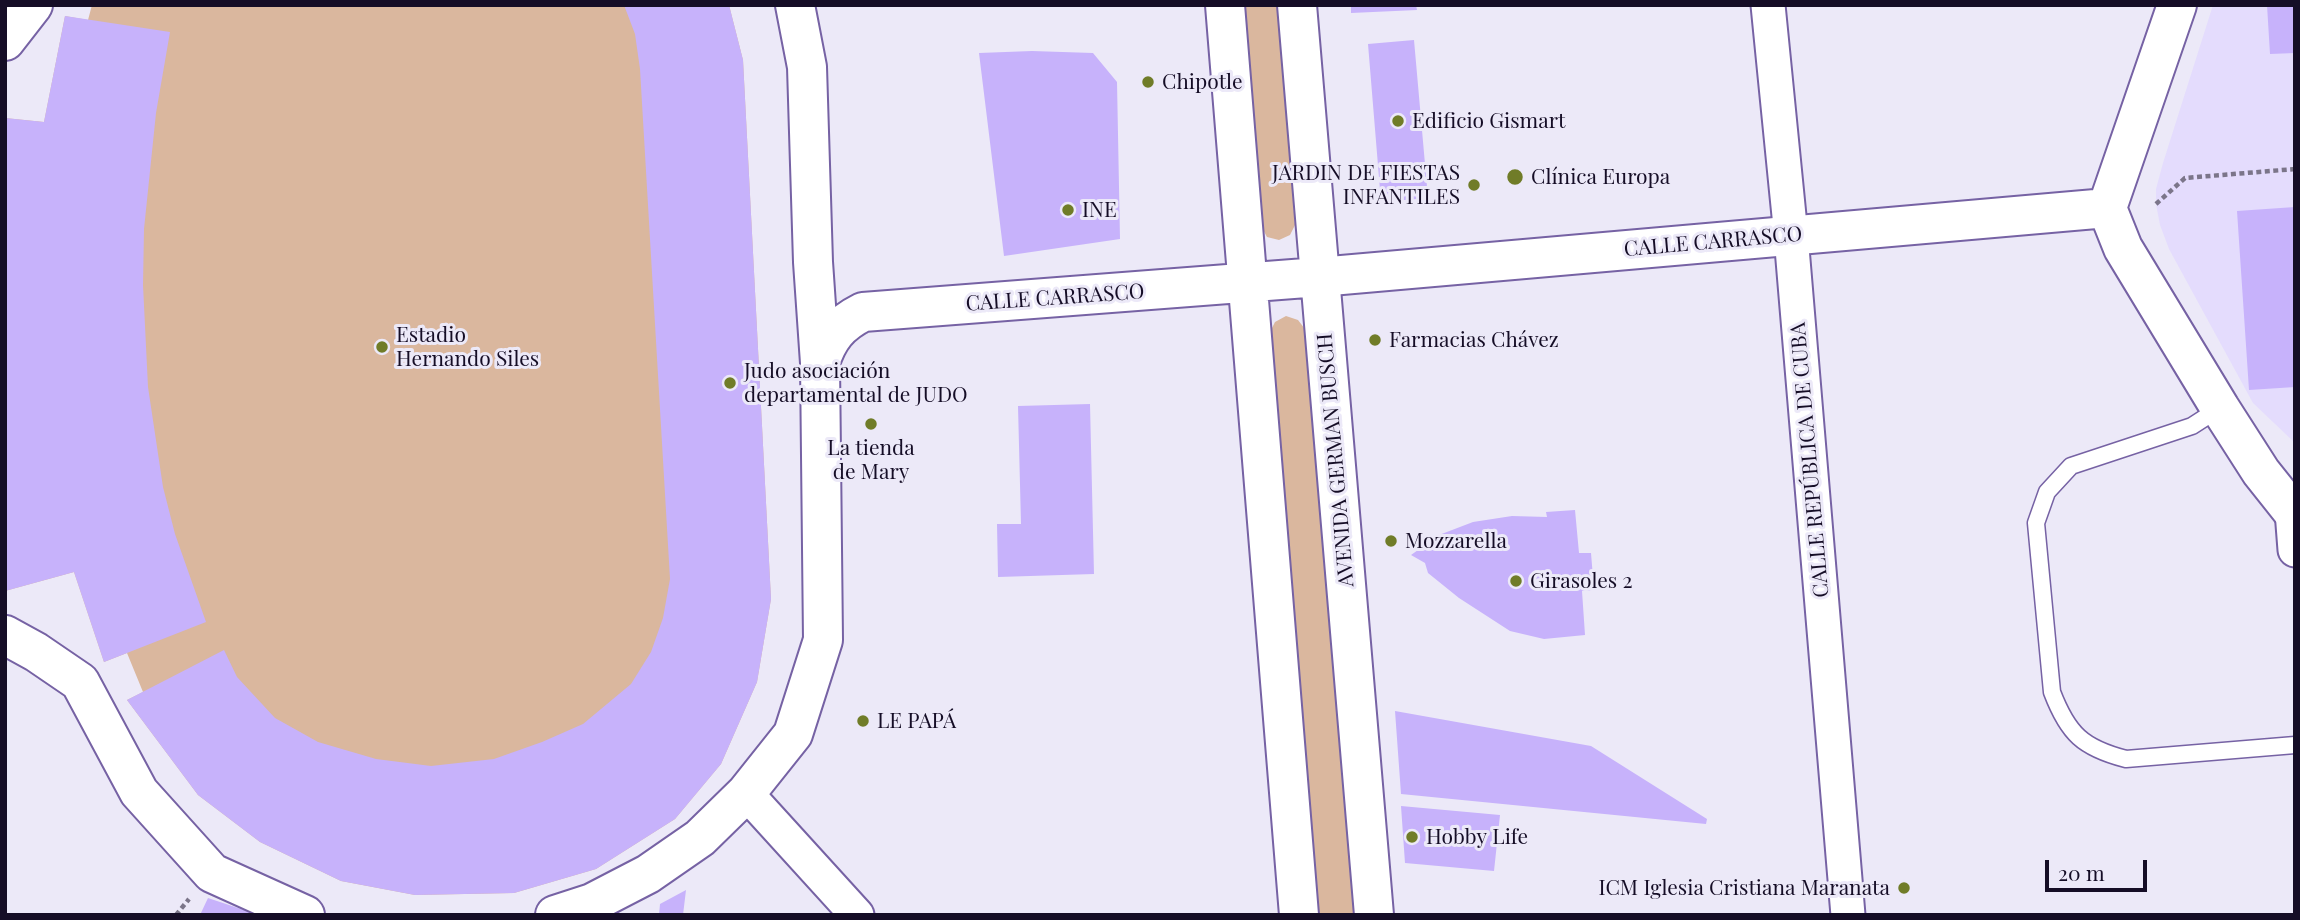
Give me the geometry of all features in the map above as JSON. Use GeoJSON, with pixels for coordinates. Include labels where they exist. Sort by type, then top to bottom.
{"type":"FeatureCollection","features":[{"type":"Feature","properties":{"kind":"main road"},"geometry":{"type":"LineString","coordinates":[[5,41],[33,5]]}},
{"type":"Feature","properties":{"kind":"main road"},"geometry":{"type":"LineString","coordinates":[[555,915],[592,903],[649,874],[700,838],[746,793],[793,734],[823,640],[820,363],[813,262],[807,67],[795,5]]}},
{"type":"Feature","properties":{"kind":"main road"},"geometry":{"type":"LineString","coordinates":[[1225,5],[1299,915]]}},
{"type":"Feature","properties":{"kind":"main road","name":"AVENIDA GERMAN BUSCH"},"geometry":{"type":"LineString","coordinates":[[1297,5],[1374,915]]}},
{"type":"Feature","properties":{"kind":"main road"},"geometry":{"type":"LineString","coordinates":[[2177,5],[2107,208],[2123,248],[2220,408],[2261,472],[2293,511]]}},
{"type":"Feature","properties":{"kind":"main road","name":"CALLE CARRASCO"},"geometry":{"type":"LineString","coordinates":[[863,312],[1320,277],[2107,208]]}},
{"type":"Feature","properties":{"kind":"main road"},"geometry":{"type":"LineString","coordinates":[[813,262],[821,278],[833,292],[863,312]]}},
{"type":"Feature","properties":{"kind":"main road"},"geometry":{"type":"LineString","coordinates":[[820,363],[834,332],[847,320],[863,312]]}},
{"type":"Feature","properties":{"kind":"main road"},"geometry":{"type":"LineString","coordinates":[[5,635],[80,682],[138,792],[212,873],[305,915]]}},
{"type":"Feature","properties":{"kind":"street","name":"CALLE REPÚBLICA DE CUBA"},"geometry":{"type":"LineString","coordinates":[[1768,5],[1791,236],[1848,915]]}},
{"type":"Feature","properties":{"kind":"street"},"geometry":{"type":"LineString","coordinates":[[2293,511],[2295,550]]}},
{"type":"Feature","properties":{"kind":"street"},"geometry":{"type":"LineString","coordinates":[[746,793],[857,915]]}},
{"type":"Feature","properties":{"kind":"lane"},"geometry":{"type":"LineString","coordinates":[[2220,408],[2192,426],[2071,466],[2047,492],[2036,523],[2052,692],[2061,716],[2079,738],[2101,752],[2126,759],[2295,745]]}},
{"type":"Feature","properties":{"kind":"path"},"geometry":{"type":"LineString","coordinates":[[2156,204],[2185,178],[2295,169]]}},
{"type":"Feature","properties":{"kind":"shaded area","name":"Estadio Hernando Siles"},"geometry":{"type":"Polygon","coordinates":[[[92,5],[729,5],[743,60],[771,599],[757,682],[721,764],[675,819],[596,869],[514,893],[415,895],[341,881],[260,842],[198,795],[127,700],[143,692],[127,653],[104,662],[74,572],[5,591],[5,118],[44,122],[65,16],[88,20],[92,5]]]}},
{"type":"Feature","properties":{"kind":"shaded area"},"geometry":{"type":"Polygon","coordinates":[[[1243,5],[1277,5],[1295,225],[1290,235],[1279,240],[1267,237],[1261,226],[1243,5]]]}},
{"type":"Feature","properties":{"kind":"shaded area"},"geometry":{"type":"Polygon","coordinates":[[[2213,5],[2295,5],[2295,443],[2253,403],[2169,249],[2156,204],[2156,189],[2163,163],[2213,5]]]}},
{"type":"Feature","properties":{"kind":"shaded area"},"geometry":{"type":"Polygon","coordinates":[[[1286,316],[1298,320],[1305,329],[1354,915],[1319,915],[1270,332],[1275,322],[1286,316]]]}},
{"type":"Feature","properties":{"kind":"building"},"geometry":{"type":"Polygon","coordinates":[[[624,5],[729,5],[743,60],[771,599],[757,682],[721,764],[675,819],[596,869],[514,893],[415,895],[341,881],[260,842],[198,795],[127,700],[224,650],[237,677],[275,718],[318,742],[376,759],[431,766],[494,759],[542,742],[583,724],[631,684],[651,652],[663,618],[670,579],[640,69],[635,34],[624,5]]]}},
{"type":"Feature","properties":{"kind":"building"},"geometry":{"type":"Polygon","coordinates":[[[1351,5],[1416,5],[1417,10],[1351,13],[1351,5]]]}},
{"type":"Feature","properties":{"kind":"building"},"geometry":{"type":"Polygon","coordinates":[[[2267,5],[2295,5],[2295,53],[2270,54],[2267,5]]]}},
{"type":"Feature","properties":{"kind":"building"},"geometry":{"type":"Polygon","coordinates":[[[65,16],[170,32],[156,113],[144,229],[143,285],[148,387],[163,487],[175,534],[206,622],[104,662],[74,572],[5,591],[5,118],[44,122],[65,16]]]}},
{"type":"Feature","properties":{"kind":"building","name":"Edificio Gismart"},"geometry":{"type":"Polygon","coordinates":[[[1414,40],[1428,198],[1381,202],[1368,44],[1414,40]]]}},
{"type":"Feature","properties":{"kind":"building"},"geometry":{"type":"Polygon","coordinates":[[[979,53],[1093,53],[1117,82],[1120,239],[1004,256],[979,53]]]}},
{"type":"Feature","properties":{"kind":"building"},"geometry":{"type":"Polygon","coordinates":[[[2295,207],[2295,387],[2249,390],[2237,211],[2295,207]]]}},
{"type":"Feature","properties":{"kind":"building"},"geometry":{"type":"Polygon","coordinates":[[[1090,404],[1094,574],[998,577],[997,524],[1021,524],[1018,406],[1090,404]]]}},
{"type":"Feature","properties":{"kind":"building","name":"Girasoles 2"},"geometry":{"type":"Polygon","coordinates":[[[1575,510],[1579,553],[1591,553],[1594,590],[1582,591],[1585,635],[1544,639],[1510,631],[1459,598],[1428,573],[1425,563],[1411,555],[1439,535],[1473,522],[1512,516],[1547,517],[1546,512],[1575,510]]]}},
{"type":"Feature","properties":{"kind":"building"},"geometry":{"type":"Polygon","coordinates":[[[1395,711],[1591,746],[1707,819],[1706,824],[1401,794],[1395,711]]]}},
{"type":"Feature","properties":{"kind":"building"},"geometry":{"type":"Polygon","coordinates":[[[1401,806],[1500,815],[1494,871],[1405,863],[1401,806]]]}},
{"type":"Feature","properties":{"kind":"building"},"geometry":{"type":"Polygon","coordinates":[[[686,890],[683,915],[659,915],[660,904],[686,890]]]}},
{"type":"Feature","properties":{"kind":"building"},"geometry":{"type":"Polygon","coordinates":[[[208,898],[256,914],[256,915],[200,915],[208,898]]]}},
{"type":"Feature","properties":{"kind":"place","name":"Chipotle"},"geometry":{"type":"Point","coordinates":[1148,82]}},
{"type":"Feature","properties":{"kind":"place","name":"Edificio Gismart"},"geometry":{"type":"Point","coordinates":[1398,121]}},
{"type":"Feature","properties":{"kind":"place","name":"Clínica Europa"},"geometry":{"type":"Point","coordinates":[1515,177]}},
{"type":"Feature","properties":{"kind":"place","name":"JARDIN DE FIESTAS INFANTILES"},"geometry":{"type":"Point","coordinates":[1474,185]}},
{"type":"Feature","properties":{"kind":"place","name":"INE"},"geometry":{"type":"Point","coordinates":[1068,210]}},
{"type":"Feature","properties":{"kind":"place","name":"Farmacias Chávez"},"geometry":{"type":"Point","coordinates":[1375,340]}},
{"type":"Feature","properties":{"kind":"place","name":"Estadio Hernando Siles"},"geometry":{"type":"Point","coordinates":[382,347]}},
{"type":"Feature","properties":{"kind":"place","name":"Judo asociación departamental de JUDO"},"geometry":{"type":"Point","coordinates":[730,383]}},
{"type":"Feature","properties":{"kind":"place","name":"La tienda de Mary"},"geometry":{"type":"Point","coordinates":[871,424]}},
{"type":"Feature","properties":{"kind":"place","name":"Mozzarella"},"geometry":{"type":"Point","coordinates":[1391,541]}},
{"type":"Feature","properties":{"kind":"place","name":"Girasoles 2"},"geometry":{"type":"Point","coordinates":[1516,581]}},
{"type":"Feature","properties":{"kind":"place","name":"LE PAPÁ"},"geometry":{"type":"Point","coordinates":[863,721]}},
{"type":"Feature","properties":{"kind":"place","name":"Hobby Life"},"geometry":{"type":"Point","coordinates":[1412,837]}},
{"type":"Feature","properties":{"kind":"place","name":"ICM Iglesia Cristiana Maranata"},"geometry":{"type":"Point","coordinates":[1904,888]}}]}
